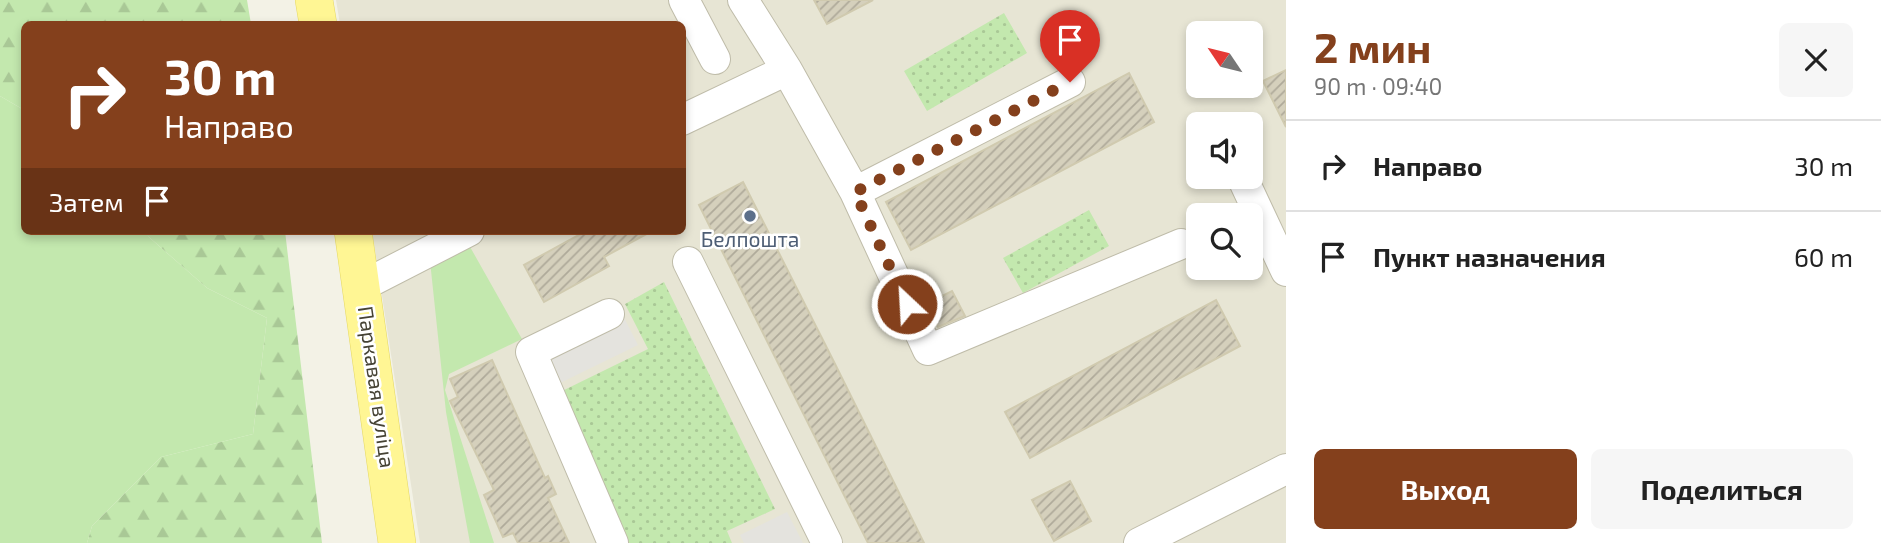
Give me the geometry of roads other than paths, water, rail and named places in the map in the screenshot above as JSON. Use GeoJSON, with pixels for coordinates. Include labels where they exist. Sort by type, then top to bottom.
{"type":"FeatureCollection","features":[{"type":"Feature","properties":{"kind":"main road"},"geometry":{"type":"LineString","coordinates":[[314,0],[318,21]]}},
{"type":"Feature","properties":{"kind":"main road","name":"Паркавая вуліца"},"geometry":{"type":"LineString","coordinates":[[354,235],[397,543]]}},
{"type":"Feature","properties":{"kind":"lane"},"geometry":{"type":"LineString","coordinates":[[684,0],[715,60]]}},
{"type":"Feature","properties":{"kind":"lane"},"geometry":{"type":"LineString","coordinates":[[743,0],[787,70],[855,192],[929,350],[1181,244]]}},
{"type":"Feature","properties":{"kind":"lane"},"geometry":{"type":"LineString","coordinates":[[686,118],[787,70]]}},
{"type":"Feature","properties":{"kind":"lane"},"geometry":{"type":"LineString","coordinates":[[855,192],[1070,82]]}},
{"type":"Feature","properties":{"kind":"lane"},"geometry":{"type":"LineString","coordinates":[[1248,189],[1286,271]]}},
{"type":"Feature","properties":{"kind":"lane"},"geometry":{"type":"LineString","coordinates":[[362,286],[460,235]]}},
{"type":"Feature","properties":{"kind":"lane"},"geometry":{"type":"LineString","coordinates":[[688,262],[827,543]]}},
{"type":"Feature","properties":{"kind":"lane"},"geometry":{"type":"LineString","coordinates":[[609,314],[531,352],[613,543]]}},
{"type":"Feature","properties":{"kind":"lane"},"geometry":{"type":"LineString","coordinates":[[1139,543],[1286,469]]}},
{"type":"Feature","properties":{"kind":"place","name":"Белпошта"},"geometry":{"type":"Point","coordinates":[750,216]}}]}
